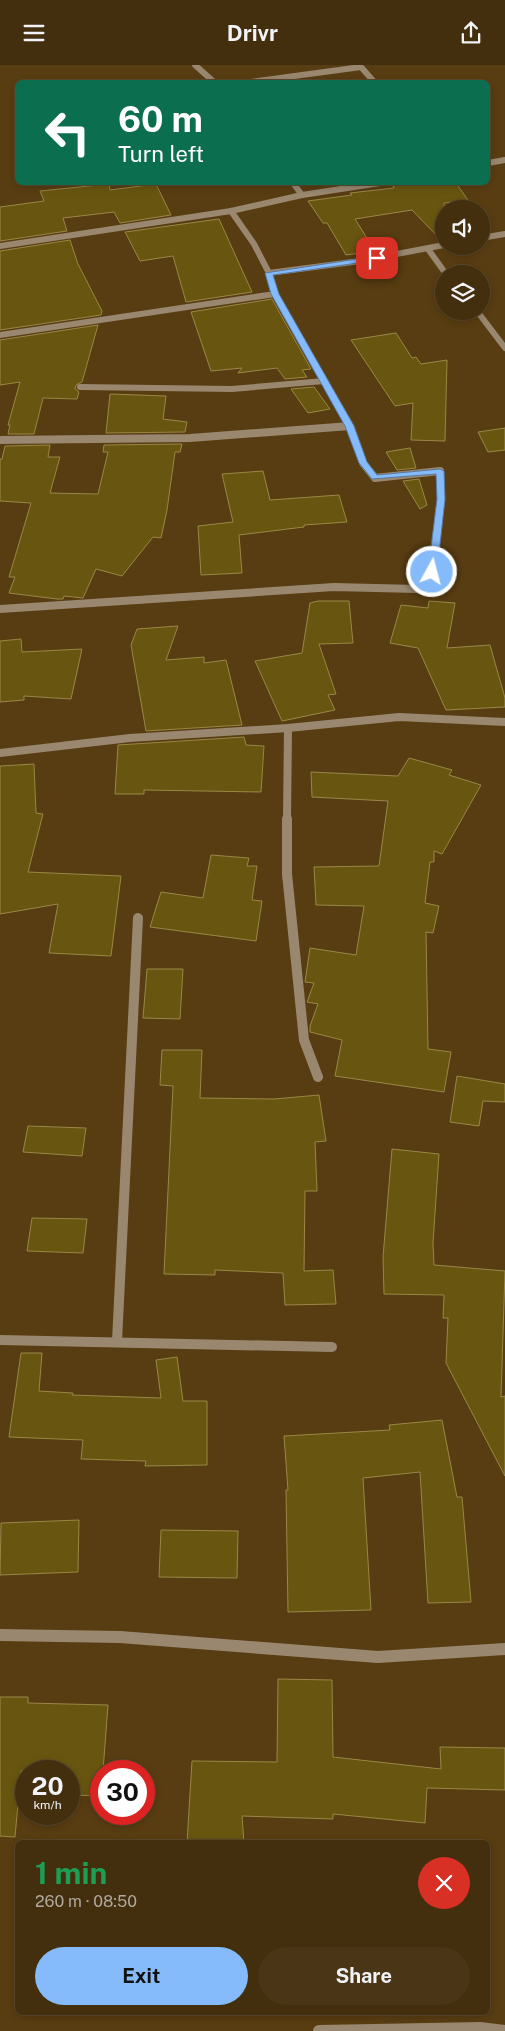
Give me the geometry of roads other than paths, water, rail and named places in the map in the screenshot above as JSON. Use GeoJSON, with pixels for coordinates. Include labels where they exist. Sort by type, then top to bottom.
{"type":"FeatureCollection","features":[{"type":"Feature","properties":{"kind":"street"},"geometry":{"type":"LineString","coordinates":[[195,65],[212,80]]}},
{"type":"Feature","properties":{"kind":"street"},"geometry":{"type":"LineString","coordinates":[[265,80],[362,67],[373,80]]}},
{"type":"Feature","properties":{"kind":"street"},"geometry":{"type":"LineString","coordinates":[[490,163],[505,160]]}},
{"type":"Feature","properties":{"kind":"street"},"geometry":{"type":"LineString","coordinates":[[294,185],[302,195]]}},
{"type":"Feature","properties":{"kind":"street"},"geometry":{"type":"LineString","coordinates":[[0,246],[231,211],[302,195],[367,185]]}},
{"type":"Feature","properties":{"kind":"street"},"geometry":{"type":"LineString","coordinates":[[0,609],[334,587],[417,589],[432,572],[441,499],[440,471],[375,477],[363,463],[350,426],[275,294],[269,273],[254,244],[231,211]]}},
{"type":"Feature","properties":{"kind":"street"},"geometry":{"type":"LineString","coordinates":[[490,236],[505,234]]}},
{"type":"Feature","properties":{"kind":"street"},"geometry":{"type":"LineString","coordinates":[[269,273],[360,261],[435,247]]}},
{"type":"Feature","properties":{"kind":"street"},"geometry":{"type":"LineString","coordinates":[[428,249],[440,265]]}},
{"type":"Feature","properties":{"kind":"street"},"geometry":{"type":"LineString","coordinates":[[0,335],[275,294]]}},
{"type":"Feature","properties":{"kind":"street"},"geometry":{"type":"LineString","coordinates":[[484,320],[505,349]]}},
{"type":"Feature","properties":{"kind":"street"},"geometry":{"type":"LineString","coordinates":[[80,387],[196,391],[249,390],[324,381]]}},
{"type":"Feature","properties":{"kind":"street"},"geometry":{"type":"LineString","coordinates":[[0,440],[161,440],[248,434],[318,426],[350,426]]}},
{"type":"Feature","properties":{"kind":"street"},"geometry":{"type":"LineString","coordinates":[[0,753],[130,738],[288,728],[399,717],[505,722]]}},
{"type":"Feature","properties":{"kind":"street"},"geometry":{"type":"LineString","coordinates":[[288,728],[287,874],[304,1040],[318,1077]]}},
{"type":"Feature","properties":{"kind":"street"},"geometry":{"type":"LineString","coordinates":[[117,1341],[138,918]]}},
{"type":"Feature","properties":{"kind":"street"},"geometry":{"type":"LineString","coordinates":[[0,1340],[332,1347]]}},
{"type":"Feature","properties":{"kind":"street"},"geometry":{"type":"LineString","coordinates":[[0,1635],[120,1637],[378,1657],[505,1649]]}},
{"type":"Feature","properties":{"kind":"street"},"geometry":{"type":"LineString","coordinates":[[319,2031],[480,2028],[505,2031]]}}]}
